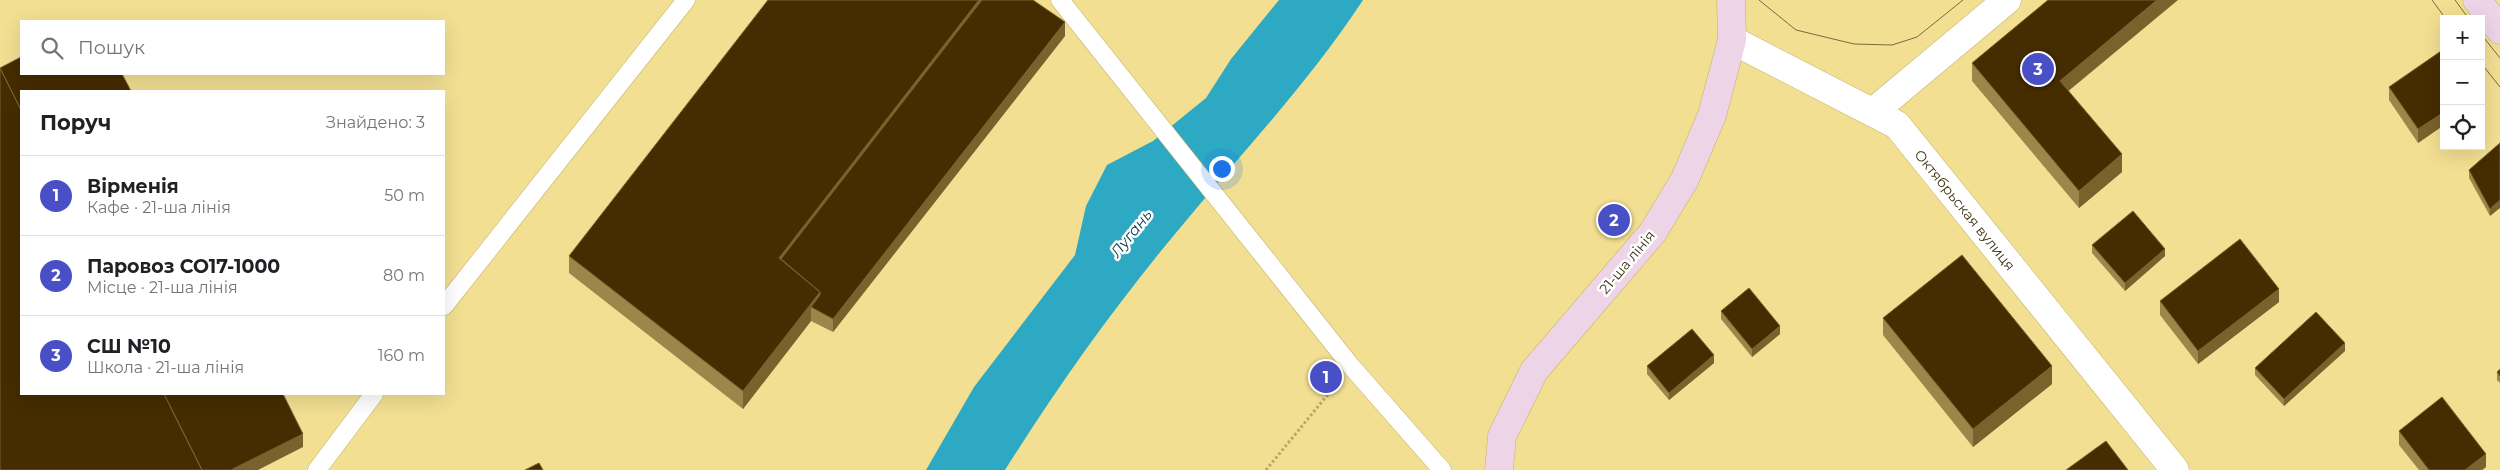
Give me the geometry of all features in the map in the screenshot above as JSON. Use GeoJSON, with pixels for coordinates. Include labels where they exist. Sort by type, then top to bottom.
{"type":"FeatureCollection","features":[{"type":"Feature","properties":{"kind":"street"},"geometry":{"type":"LineString","coordinates":[[1731,0],[1732,40]]}},
{"type":"Feature","properties":{"kind":"street"},"geometry":{"type":"LineString","coordinates":[[1873,112],[2007,0]]}},
{"type":"Feature","properties":{"kind":"street"},"geometry":{"type":"LineString","coordinates":[[2477,0],[2500,30]]}},
{"type":"Feature","properties":{"kind":"street","name":"Октябрьская вулиця"},"geometry":{"type":"LineString","coordinates":[[1732,40],[1897,125],[2175,470]]}},
{"type":"Feature","properties":{"kind":"street","name":"21-ша лінія"},"geometry":{"type":"LineString","coordinates":[[1499,470],[1502,436],[1534,371],[1653,232],[1686,179],[1712,115],[1732,40]]}},
{"type":"Feature","properties":{"kind":"lane"},"geometry":{"type":"LineString","coordinates":[[445,305],[686,0]]}},
{"type":"Feature","properties":{"kind":"lane"},"geometry":{"type":"LineString","coordinates":[[1062,1],[1351,366],[1442,470]]}},
{"type":"Feature","properties":{"kind":"lane"},"geometry":{"type":"LineString","coordinates":[[316,470],[373,395]]}},
{"type":"Feature","properties":{"kind":"path"},"geometry":{"type":"LineString","coordinates":[[1266,470],[1351,366]]}},
{"type":"Feature","properties":{"kind":"water","name":"Лугань"},"geometry":{"type":"Polygon","coordinates":[[[1279,0],[1363,0],[1323,57],[1280,111],[1165,246],[1116,308],[1048,404],[1005,470],[926,470],[974,387],[1075,255],[1086,206],[1107,165],[1153,141],[1206,98],[1231,59],[1279,0]]]}},
{"type":"Feature","properties":{"kind":"building"},"geometry":{"type":"Polygon","coordinates":[[[768,0],[979,0],[779,258],[820,292],[743,391],[569,256],[768,0]]]}},
{"type":"Feature","properties":{"kind":"building"},"geometry":{"type":"Polygon","coordinates":[[[982,0],[1033,0],[1065,22],[833,319],[811,307],[820,295],[820,292],[781,259],[982,0]]]}},
{"type":"Feature","properties":{"kind":"building"},"geometry":{"type":"Polygon","coordinates":[[[2048,0],[2157,0],[2060,81],[2122,154],[2079,191],[1972,63],[2048,0]]]}},
{"type":"Feature","properties":{"kind":"building"},"geometry":{"type":"Polygon","coordinates":[[[2440,52],[2440,115],[2418,129],[2389,87],[2440,52]]]}},
{"type":"Feature","properties":{"kind":"building"},"geometry":{"type":"Polygon","coordinates":[[[20,58],[20,75],[123,75],[130,90],[20,90],[20,108],[0,68],[20,58]]]}},
{"type":"Feature","properties":{"kind":"building"},"geometry":{"type":"Polygon","coordinates":[[[0,68],[20,108],[20,395],[164,395],[202,470],[0,470],[0,68]]]}},
{"type":"Feature","properties":{"kind":"building"},"geometry":{"type":"Polygon","coordinates":[[[2500,143],[2500,200],[2490,209],[2469,170],[2500,143]]]}},
{"type":"Feature","properties":{"kind":"building"},"geometry":{"type":"Polygon","coordinates":[[[2133,211],[2165,249],[2125,283],[2092,245],[2133,211]]]}},
{"type":"Feature","properties":{"kind":"building"},"geometry":{"type":"Polygon","coordinates":[[[2240,239],[2279,289],[2198,351],[2160,301],[2240,239]]]}},
{"type":"Feature","properties":{"kind":"building"},"geometry":{"type":"Polygon","coordinates":[[[1962,255],[2052,366],[1973,429],[1883,318],[1962,255]]]}},
{"type":"Feature","properties":{"kind":"building"},"geometry":{"type":"Polygon","coordinates":[[[1749,288],[1780,326],[1752,349],[1721,311],[1749,288]]]}},
{"type":"Feature","properties":{"kind":"building"},"geometry":{"type":"Polygon","coordinates":[[[2316,312],[2345,343],[2284,399],[2255,368],[2316,312]]]}},
{"type":"Feature","properties":{"kind":"building"},"geometry":{"type":"Polygon","coordinates":[[[1692,329],[1714,355],[1669,393],[1647,366],[1692,329]]]}},
{"type":"Feature","properties":{"kind":"building"},"geometry":{"type":"Polygon","coordinates":[[[164,395],[284,395],[303,434],[231,470],[202,470],[164,395]]]}},
{"type":"Feature","properties":{"kind":"building"},"geometry":{"type":"Polygon","coordinates":[[[2442,397],[2486,454],[2465,470],[2429,470],[2399,431],[2442,397]]]}},
{"type":"Feature","properties":{"kind":"building"},"geometry":{"type":"Polygon","coordinates":[[[2106,441],[2128,470],[2066,470],[2106,441]]]}},
{"type":"Feature","properties":{"kind":"building"},"geometry":{"type":"Polygon","coordinates":[[[539,463],[543,470],[525,470],[539,463]]]}},
{"type":"Feature","properties":{"kind":"tram line"},"geometry":{"type":"LineString","coordinates":[[1759,0],[1796,30],[1854,44],[1892,45],[1917,37],[1963,0]]}},
{"type":"Feature","properties":{"kind":"tram line"},"geometry":{"type":"LineString","coordinates":[[2432,0],[2443,15]]}},
{"type":"Feature","properties":{"kind":"tram line"},"geometry":{"type":"LineString","coordinates":[[2455,0],[2466,15]]}},
{"type":"Feature","properties":{"kind":"tram line"},"geometry":{"type":"LineString","coordinates":[[2485,39],[2500,58]]}},
{"type":"Feature","properties":{"kind":"tram line"},"geometry":{"type":"LineString","coordinates":[[2485,68],[2500,87]]}},
{"type":"Feature","properties":{"kind":"place","name":"СШ №10"},"geometry":{"type":"Point","coordinates":[2038,69]}},
{"type":"Feature","properties":{"kind":"place","name":"Паровоз СО17-1000"},"geometry":{"type":"Point","coordinates":[1614,220]}},
{"type":"Feature","properties":{"kind":"place","name":"Вірменія"},"geometry":{"type":"Point","coordinates":[1326,377]}}]}
